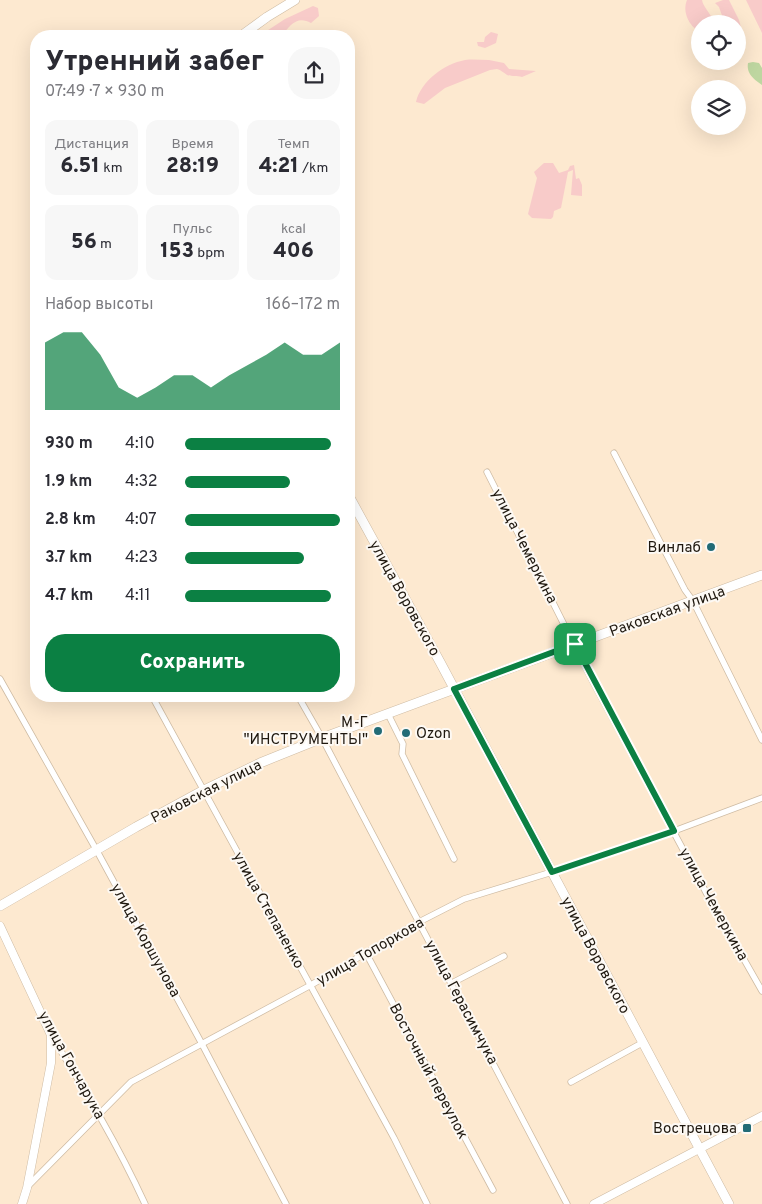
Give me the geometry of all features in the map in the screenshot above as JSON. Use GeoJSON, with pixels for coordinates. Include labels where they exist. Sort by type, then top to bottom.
{"type":"FeatureCollection","features":[{"type":"Feature","properties":{"kind":"main road"},"geometry":{"type":"LineString","coordinates":[[249,30],[295,0]]}},
{"type":"Feature","properties":{"kind":"main road","name":"улица Воровского"},"geometry":{"type":"LineString","coordinates":[[355,516],[454,689],[729,1204]]}},
{"type":"Feature","properties":{"kind":"main road","name":"Раковская улица"},"geometry":{"type":"LineString","coordinates":[[0,906],[136,827],[204,790],[260,763],[322,738],[762,576]]}},
{"type":"Feature","properties":{"kind":"street"},"geometry":{"type":"LineString","coordinates":[[614,453],[685,590],[693,601],[762,740]]}},
{"type":"Feature","properties":{"kind":"street","name":"улица Чемеркина"},"geometry":{"type":"LineString","coordinates":[[487,472],[709,898],[762,991]]}},
{"type":"Feature","properties":{"kind":"street","name":"улица Коршунова"},"geometry":{"type":"LineString","coordinates":[[0,679],[97,851],[286,1204]]}},
{"type":"Feature","properties":{"kind":"street","name":"улица Степаненко"},"geometry":{"type":"LineString","coordinates":[[155,702],[390,1130],[427,1204]]}},
{"type":"Feature","properties":{"kind":"street","name":"улица Герасимчука"},"geometry":{"type":"LineString","coordinates":[[301,702],[452,983],[567,1204]]}},
{"type":"Feature","properties":{"kind":"street"},"geometry":{"type":"LineString","coordinates":[[388,714],[403,744],[402,754],[454,859]]}},
{"type":"Feature","properties":{"kind":"street","name":"улица Топоркова"},"geometry":{"type":"LineString","coordinates":[[27,1188],[131,1082],[310,985],[419,922],[464,899],[674,831],[762,798]]}},
{"type":"Feature","properties":{"kind":"street","name":"улица Гончарука"},"geometry":{"type":"LineString","coordinates":[[0,926],[51,1035],[99,1113],[127,1165],[145,1204]]}},
{"type":"Feature","properties":{"kind":"street","name":"Восточный переулок"},"geometry":{"type":"LineString","coordinates":[[366,953],[493,1190]]}},
{"type":"Feature","properties":{"kind":"street"},"geometry":{"type":"LineString","coordinates":[[452,983],[504,956]]}},
{"type":"Feature","properties":{"kind":"street","name":"улица Топоркова"},"geometry":{"type":"LineString","coordinates":[[22,1204],[27,1188],[51,1063],[51,1035]]}},
{"type":"Feature","properties":{"kind":"street"},"geometry":{"type":"LineString","coordinates":[[571,1082],[642,1043]]}},
{"type":"Feature","properties":{"kind":"street"},"geometry":{"type":"LineString","coordinates":[[594,1204],[762,1116]]}},
{"type":"Feature","properties":{"kind":"shaded area"},"geometry":{"type":"Polygon","coordinates":[[[687,0],[702,0],[711,15],[691,15],[691,23],[686,14],[687,0]]]}},
{"type":"Feature","properties":{"kind":"shaded area"},"geometry":{"type":"Polygon","coordinates":[[[729,0],[736,15],[722,15],[715,3],[729,0]]]}},
{"type":"Feature","properties":{"kind":"shaded area"},"geometry":{"type":"Polygon","coordinates":[[[746,0],[762,0],[762,33],[746,0]]]}},
{"type":"Feature","properties":{"kind":"shaded area"},"geometry":{"type":"Polygon","coordinates":[[[313,6],[318,8],[319,16],[311,23],[302,20],[294,23],[287,30],[268,30],[285,19],[313,6]]]}},
{"type":"Feature","properties":{"kind":"shaded area"},"geometry":{"type":"Polygon","coordinates":[[[491,32],[498,34],[496,43],[485,48],[478,46],[477,42],[484,42],[485,37],[491,32]]]}},
{"type":"Feature","properties":{"kind":"shaded area"},"geometry":{"type":"Polygon","coordinates":[[[465,60],[489,60],[504,63],[509,69],[536,71],[522,77],[507,75],[497,69],[490,70],[445,88],[424,104],[416,102],[428,81],[449,65],[465,60]]]}},
{"type":"Feature","properties":{"kind":"shaded area"},"geometry":{"type":"Polygon","coordinates":[[[748,63],[759,63],[762,68],[762,85],[748,70],[748,63]]]}},
{"type":"Feature","properties":{"kind":"shaded area"},"geometry":{"type":"Polygon","coordinates":[[[544,163],[553,163],[559,173],[568,170],[570,166],[574,165],[576,179],[579,178],[582,185],[582,196],[571,195],[573,170],[568,172],[561,208],[554,211],[551,219],[532,218],[528,214],[537,178],[534,172],[544,163]]]}},
{"type":"Feature","properties":{"kind":"place","name":"Винлаб"},"geometry":{"type":"Point","coordinates":[711,547]}},
{"type":"Feature","properties":{"kind":"place","name":"М-Г \"ИНСТРУМЕНТЫ\""},"geometry":{"type":"Point","coordinates":[378,731]}},
{"type":"Feature","properties":{"kind":"place","name":"Ozon"},"geometry":{"type":"Point","coordinates":[406,733]}},
{"type":"Feature","properties":{"kind":"place","name":"Вострецова"},"geometry":{"type":"Point","coordinates":[747,1128]}},
{"type":"Feature","properties":{"kind":"route"},"geometry":{"type":"LineString","coordinates":[[575,644],[590,676],[674,831],[552,872],[454,689],[575,644]]}}]}
